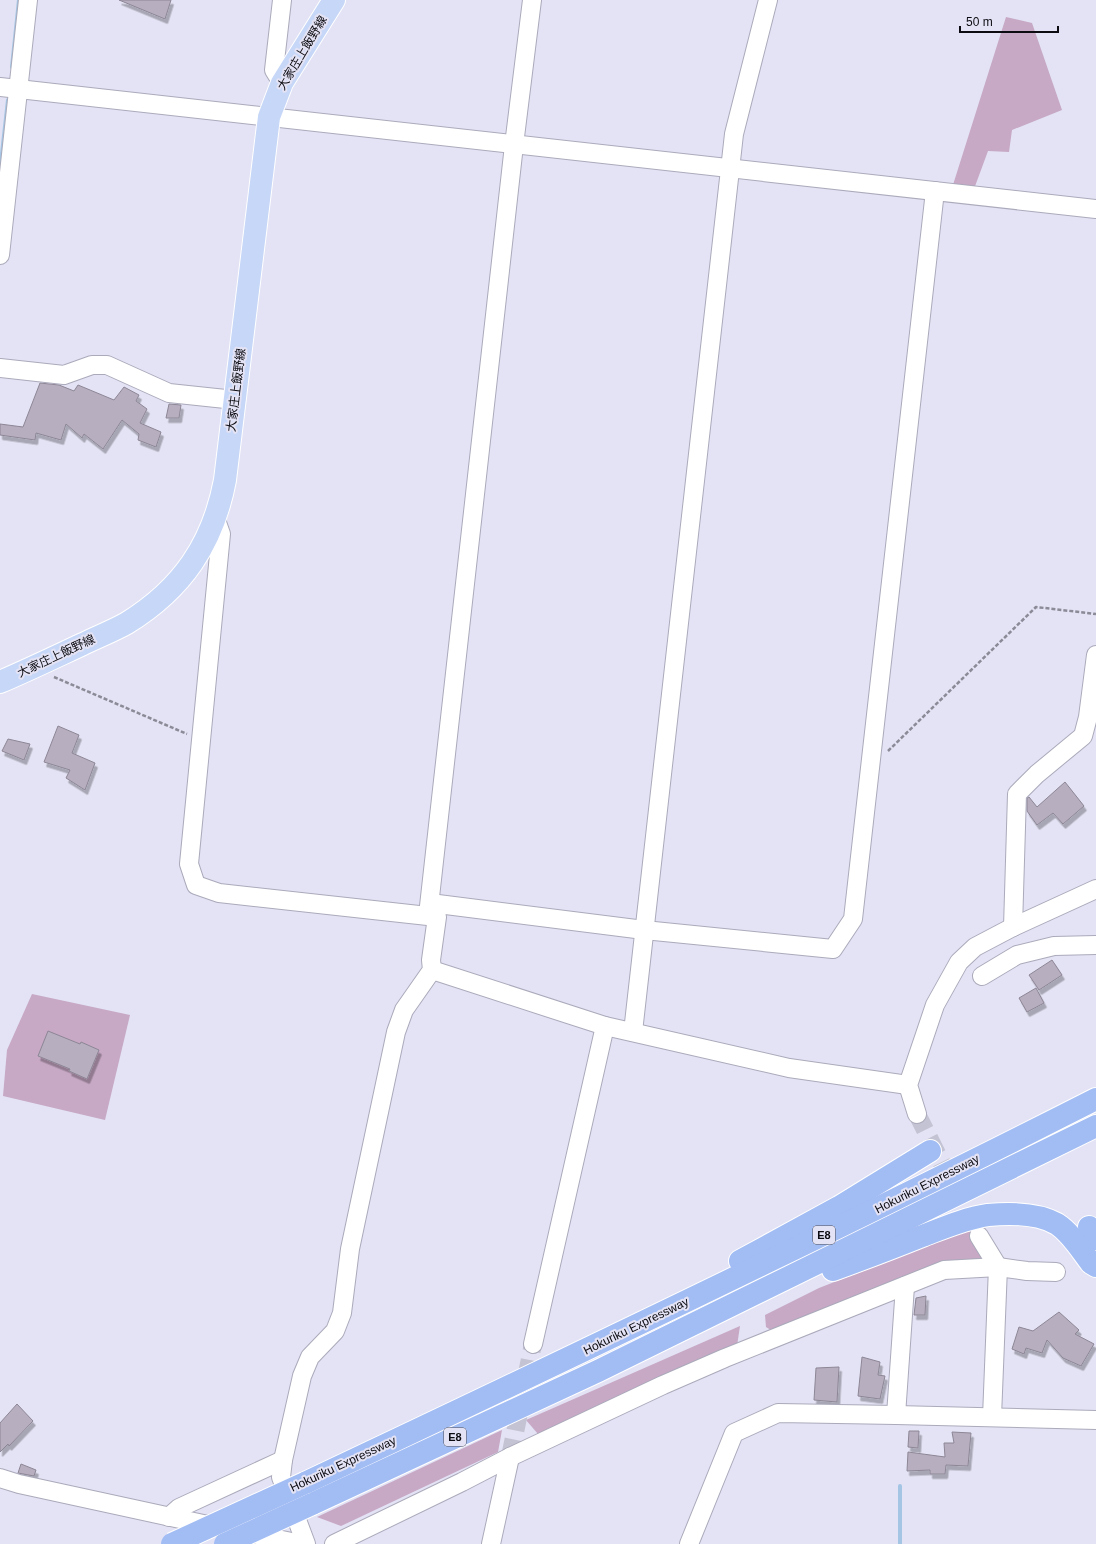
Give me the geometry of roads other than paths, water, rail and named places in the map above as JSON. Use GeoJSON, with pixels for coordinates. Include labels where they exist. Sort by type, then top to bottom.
{"type":"FeatureCollection","features":[{"type":"Feature","properties":{"kind":"highway","name":"Hokuriku Expressway"},"geometry":{"type":"LineString","coordinates":[[172,1544],[551,1367],[874,1211],[1096,1099]]}},
{"type":"Feature","properties":{"kind":"highway","name":"Hokuriku Expressway"},"geometry":{"type":"LineString","coordinates":[[225,1544],[598,1371],[1096,1126]]}},
{"type":"Feature","properties":{"kind":"highway"},"geometry":{"type":"LineString","coordinates":[[551,1367],[838,1207],[930,1151]]}},
{"type":"Feature","properties":{"kind":"highway"},"geometry":{"type":"LineString","coordinates":[[598,1371],[656,1348],[819,1276],[947,1227],[987,1216],[1002,1214],[1030,1216],[1046,1219],[1058,1224],[1068,1233],[1091,1263],[1096,1266]]}},
{"type":"Feature","properties":{"kind":"main road","name":"大家庄上飯野線"},"geometry":{"type":"LineString","coordinates":[[0,682],[126,624],[150,607],[176,584],[198,556],[208,537],[221,498],[225,480],[269,117],[282,83],[334,0]]}},
{"type":"Feature","properties":{"kind":"street"},"geometry":{"type":"LineString","coordinates":[[0,255],[28,0]]}},
{"type":"Feature","properties":{"kind":"street"},"geometry":{"type":"LineString","coordinates":[[282,0],[274,70],[282,83]]}},
{"type":"Feature","properties":{"kind":"street"},"geometry":{"type":"LineString","coordinates":[[429,910],[514,145],[532,0]]}},
{"type":"Feature","properties":{"kind":"street"},"geometry":{"type":"LineString","coordinates":[[633,1032],[734,134],[768,0]]}},
{"type":"Feature","properties":{"kind":"street"},"geometry":{"type":"LineString","coordinates":[[0,87],[1096,209]]}},
{"type":"Feature","properties":{"kind":"street"},"geometry":{"type":"LineString","coordinates":[[215,517],[221,534],[189,864],[196,885],[219,893],[429,910],[833,949],[853,919],[935,191]]}},
{"type":"Feature","properties":{"kind":"street"},"geometry":{"type":"LineString","coordinates":[[0,368],[64,375],[92,366],[107,365],[169,393],[235,400]]}},
{"type":"Feature","properties":{"kind":"street"},"geometry":{"type":"LineString","coordinates":[[1013,927],[1017,794],[1037,774],[1083,736],[1088,718],[1096,655]]}},
{"type":"Feature","properties":{"kind":"street"},"geometry":{"type":"LineString","coordinates":[[917,1114],[908,1085],[936,1005],[959,962],[975,947],[1013,927],[1096,889]]}},
{"type":"Feature","properties":{"kind":"street"},"geometry":{"type":"LineString","coordinates":[[306,1544],[281,1477],[283,1460],[302,1376],[310,1357],[335,1331],[342,1313],[350,1249],[396,1032],[404,1010],[432,970],[431,960],[437,918],[429,910]]}},
{"type":"Feature","properties":{"kind":"street"},"geometry":{"type":"LineString","coordinates":[[982,976],[1017,955],[1054,946],[1096,945]]}},
{"type":"Feature","properties":{"kind":"street"},"geometry":{"type":"LineString","coordinates":[[432,970],[605,1026],[789,1068],[908,1085]]}},
{"type":"Feature","properties":{"kind":"street"},"geometry":{"type":"LineString","coordinates":[[533,1344],[605,1026]]}},
{"type":"Feature","properties":{"kind":"street"},"geometry":{"type":"LineString","coordinates":[[979,1236],[998,1267],[992,1417]]}},
{"type":"Feature","properties":{"kind":"street"},"geometry":{"type":"LineString","coordinates":[[334,1544],[510,1457],[663,1385],[725,1358],[944,1270],[998,1267],[1027,1271],[1056,1272]]}},
{"type":"Feature","properties":{"kind":"street"},"geometry":{"type":"LineString","coordinates":[[896,1415],[906,1286]]}},
{"type":"Feature","properties":{"kind":"street"},"geometry":{"type":"LineString","coordinates":[[689,1544],[734,1433],[778,1414],[896,1415],[1096,1420]]}},
{"type":"Feature","properties":{"kind":"street"},"geometry":{"type":"LineString","coordinates":[[491,1544],[510,1457]]}},
{"type":"Feature","properties":{"kind":"street"},"geometry":{"type":"LineString","coordinates":[[169,1517],[179,1508],[283,1460]]}},
{"type":"Feature","properties":{"kind":"street"},"geometry":{"type":"LineString","coordinates":[[0,1478],[19,1484],[300,1544]]}},
{"type":"Feature","properties":{"kind":"waterway"},"geometry":{"type":"LineString","coordinates":[[12,67],[19,0]]}},
{"type":"Feature","properties":{"kind":"waterway"},"geometry":{"type":"LineString","coordinates":[[0,171],[8,100]]}},
{"type":"Feature","properties":{"kind":"waterway"},"geometry":{"type":"LineString","coordinates":[[900,1486],[900,1544]]}},
{"type":"Feature","properties":{"kind":"tunnel"},"geometry":{"type":"LineString","coordinates":[[917,1114],[976,1231]]}},
{"type":"Feature","properties":{"kind":"tunnel"},"geometry":{"type":"LineString","coordinates":[[510,1457],[533,1344]]}}]}
